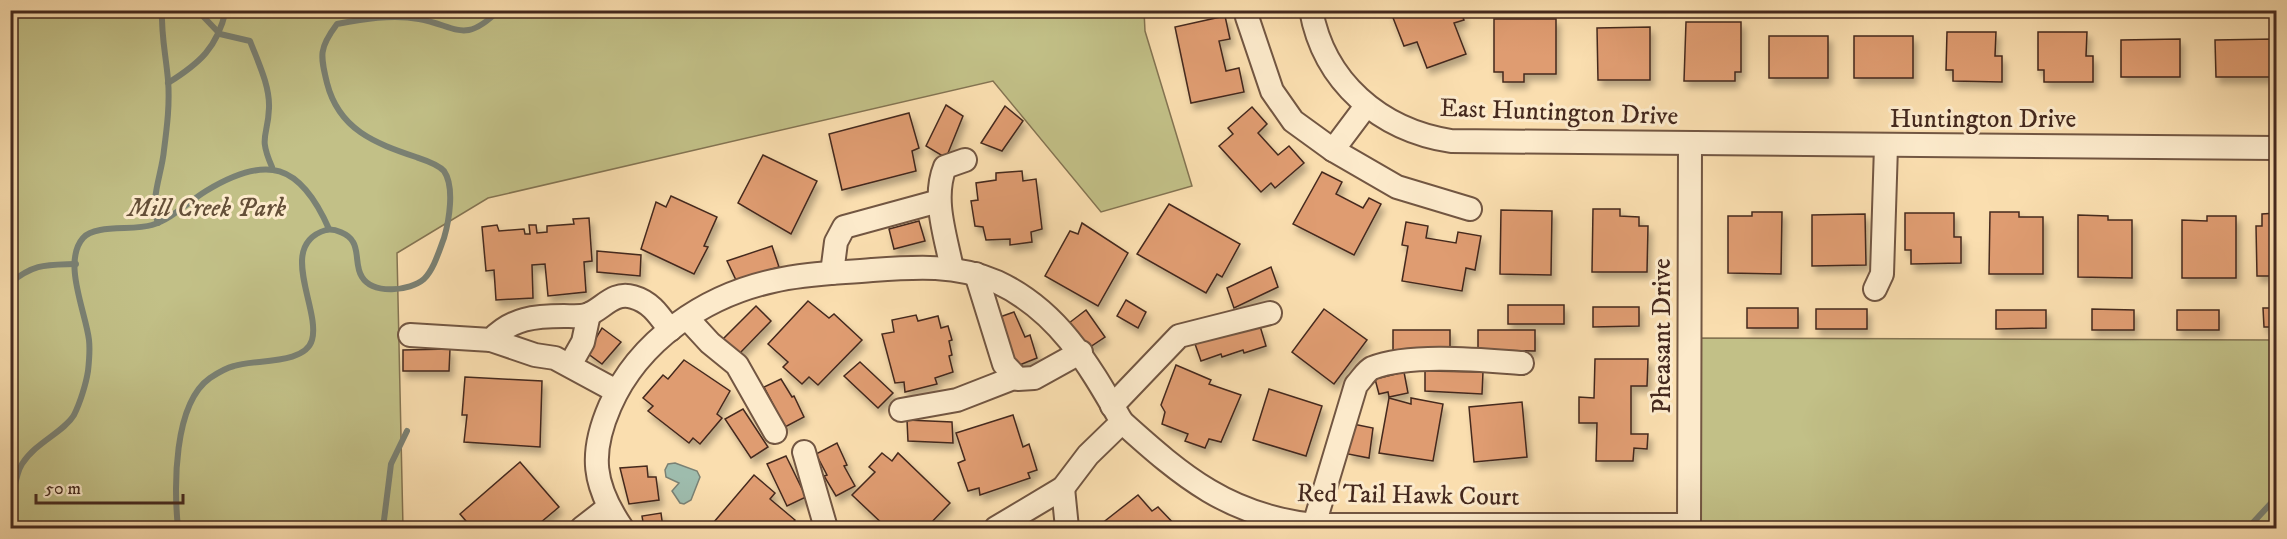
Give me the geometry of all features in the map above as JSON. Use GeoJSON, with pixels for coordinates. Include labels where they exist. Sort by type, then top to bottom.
{"type":"FeatureCollection","features":[{"type":"Feature","properties":{"kind":"street","name":"East Huntington Drive"},"geometry":{"type":"LineString","coordinates":[[1311,10],[1318,39],[1341,81],[1366,106],[1407,130],[1450,141],[1690,145]]}},
{"type":"Feature","properties":{"kind":"street"},"geometry":{"type":"LineString","coordinates":[[1247,17],[1272,91],[1293,121],[1333,150],[1397,187],[1470,209]]}},
{"type":"Feature","properties":{"kind":"street"},"geometry":{"type":"LineString","coordinates":[[1333,150],[1366,106]]}},
{"type":"Feature","properties":{"kind":"street","name":"Huntington Drive"},"geometry":{"type":"LineString","coordinates":[[1690,145],[2277,148]]}},
{"type":"Feature","properties":{"kind":"street","name":"Pheasant Drive"},"geometry":{"type":"LineString","coordinates":[[1689,527],[1690,145]]}},
{"type":"Feature","properties":{"kind":"street"},"geometry":{"type":"LineString","coordinates":[[1875,289],[1882,274],[1886,146]]}},
{"type":"Feature","properties":{"kind":"street"},"geometry":{"type":"LineString","coordinates":[[952,269],[939,201],[939,180],[945,167],[965,160]]}},
{"type":"Feature","properties":{"kind":"street"},"geometry":{"type":"LineString","coordinates":[[832,273],[836,242],[844,227],[939,201]]}},
{"type":"Feature","properties":{"kind":"street","name":"Red Tail Hawk Court"},"geometry":{"type":"LineString","coordinates":[[622,528],[609,507],[597,480],[595,462],[606,416],[616,391],[631,367],[679,324],[718,300],[745,289],[804,275],[914,267],[952,269],[976,274],[996,282],[1034,305],[1060,327],[1081,352],[1117,414],[1174,469],[1238,507],[1275,524],[1689,527]]}},
{"type":"Feature","properties":{"kind":"street"},"geometry":{"type":"LineString","coordinates":[[976,274],[1004,364],[1016,377]]}},
{"type":"Feature","properties":{"kind":"street"},"geometry":{"type":"LineString","coordinates":[[491,340],[517,321],[533,316],[589,314],[610,299],[630,296],[651,305],[710,343],[737,365],[775,432]]}},
{"type":"Feature","properties":{"kind":"street"},"geometry":{"type":"LineString","coordinates":[[996,528],[1063,488],[1117,414],[1179,336],[1270,313]]}},
{"type":"Feature","properties":{"kind":"street"},"geometry":{"type":"LineString","coordinates":[[570,365],[582,342],[589,314]]}},
{"type":"Feature","properties":{"kind":"street"},"geometry":{"type":"LineString","coordinates":[[410,335],[491,340],[535,355],[555,358],[616,391]]}},
{"type":"Feature","properties":{"kind":"street"},"geometry":{"type":"LineString","coordinates":[[901,410],[957,400],[1016,377],[1034,378],[1081,352]]}},
{"type":"Feature","properties":{"kind":"street"},"geometry":{"type":"LineString","coordinates":[[1314,525],[1356,385],[1370,369],[1393,363],[1457,358],[1522,363]]}},
{"type":"Feature","properties":{"kind":"street"},"geometry":{"type":"LineString","coordinates":[[804,452],[826,528]]}},
{"type":"Feature","properties":{"kind":"street"},"geometry":{"type":"LineString","coordinates":[[1063,488],[1067,528]]}},
{"type":"Feature","properties":{"kind":"street"},"geometry":{"type":"LineString","coordinates":[[582,528],[609,507]]}},
{"type":"Feature","properties":{"kind":"green space","name":"Mill Creek Park"},"geometry":{"type":"Polygon","coordinates":[[[10,11],[1144,11],[1145,31],[1192,186],[1101,212],[993,81],[488,198],[397,253],[403,528],[11,528],[10,11]]]}},
{"type":"Feature","properties":{"kind":"green space"},"geometry":{"type":"Polygon","coordinates":[[[1689,338],[2276,340],[2276,528],[1689,528],[1689,338]]]}},
{"type":"Feature","properties":{"kind":"shaded area"},"geometry":{"type":"Polygon","coordinates":[[[675,463],[697,471],[700,477],[691,500],[684,504],[680,503],[672,491],[679,483],[666,477],[665,470],[668,464],[675,463]]]}},
{"type":"Feature","properties":{"kind":"building"},"geometry":{"type":"Polygon","coordinates":[[[1390,10],[1460,10],[1464,20],[1454,23],[1466,54],[1427,68],[1417,42],[1404,46],[1390,10]]]}},
{"type":"Feature","properties":{"kind":"building"},"geometry":{"type":"Polygon","coordinates":[[[1225,16],[1230,39],[1219,41],[1226,71],[1239,68],[1244,92],[1191,103],[1175,27],[1225,16]]]}},
{"type":"Feature","properties":{"kind":"building"},"geometry":{"type":"Polygon","coordinates":[[[1494,19],[1556,19],[1556,74],[1524,74],[1524,82],[1503,82],[1503,72],[1494,72],[1494,19]]]}},
{"type":"Feature","properties":{"kind":"building"},"geometry":{"type":"Polygon","coordinates":[[[1686,22],[1741,22],[1741,72],[1735,72],[1735,81],[1684,81],[1686,22]]]}},
{"type":"Feature","properties":{"kind":"building"},"geometry":{"type":"Polygon","coordinates":[[[1650,27],[1650,80],[1598,80],[1597,28],[1650,27]]]}},
{"type":"Feature","properties":{"kind":"building"},"geometry":{"type":"Polygon","coordinates":[[[1947,32],[1996,32],[1995,56],[2002,56],[2002,82],[1953,81],[1953,70],[1946,70],[1947,32]]]}},
{"type":"Feature","properties":{"kind":"building"},"geometry":{"type":"Polygon","coordinates":[[[2038,32],[2087,32],[2086,56],[2093,56],[2093,82],[2044,82],[2044,70],[2038,70],[2038,32]]]}},
{"type":"Feature","properties":{"kind":"building"},"geometry":{"type":"Polygon","coordinates":[[[1769,36],[1828,36],[1828,78],[1769,78],[1769,36]]]}},
{"type":"Feature","properties":{"kind":"building"},"geometry":{"type":"Polygon","coordinates":[[[1854,36],[1913,36],[1913,78],[1854,78],[1854,36]]]}},
{"type":"Feature","properties":{"kind":"building"},"geometry":{"type":"Polygon","coordinates":[[[2180,39],[2180,77],[2121,77],[2121,40],[2180,39]]]}},
{"type":"Feature","properties":{"kind":"building"},"geometry":{"type":"Polygon","coordinates":[[[2274,39],[2275,77],[2216,77],[2215,40],[2274,39]]]}},
{"type":"Feature","properties":{"kind":"building"},"geometry":{"type":"Polygon","coordinates":[[[946,105],[963,116],[946,158],[926,146],[946,105]]]}},
{"type":"Feature","properties":{"kind":"building"},"geometry":{"type":"Polygon","coordinates":[[[1005,106],[1023,121],[1002,151],[981,143],[1005,106]]]}},
{"type":"Feature","properties":{"kind":"building"},"geometry":{"type":"Polygon","coordinates":[[[1252,107],[1267,124],[1258,133],[1278,155],[1289,146],[1304,163],[1275,188],[1271,183],[1261,192],[1219,146],[1233,134],[1228,128],[1252,107]]]}},
{"type":"Feature","properties":{"kind":"building"},"geometry":{"type":"Polygon","coordinates":[[[909,113],[919,148],[912,151],[916,171],[842,190],[829,134],[909,113]]]}},
{"type":"Feature","properties":{"kind":"building"},"geometry":{"type":"Polygon","coordinates":[[[763,155],[817,181],[791,234],[738,203],[763,155]]]}},
{"type":"Feature","properties":{"kind":"building"},"geometry":{"type":"Polygon","coordinates":[[[1022,171],[1023,181],[1036,179],[1042,229],[1031,232],[1032,242],[1010,245],[1010,239],[986,240],[983,227],[975,226],[971,201],[978,200],[976,183],[996,180],[996,173],[1022,171]]]}},
{"type":"Feature","properties":{"kind":"building"},"geometry":{"type":"Polygon","coordinates":[[[1322,172],[1342,182],[1336,194],[1363,208],[1369,198],[1381,204],[1354,255],[1293,224],[1322,172]]]}},
{"type":"Feature","properties":{"kind":"building"},"geometry":{"type":"Polygon","coordinates":[[[671,196],[717,217],[704,246],[708,247],[694,274],[641,249],[656,202],[666,207],[671,196]]]}},
{"type":"Feature","properties":{"kind":"building"},"geometry":{"type":"Polygon","coordinates":[[[1169,204],[1240,244],[1222,277],[1217,274],[1206,293],[1137,254],[1169,204]]]}},
{"type":"Feature","properties":{"kind":"building"},"geometry":{"type":"Polygon","coordinates":[[[1593,209],[1620,209],[1620,216],[1639,217],[1639,226],[1648,226],[1647,272],[1592,272],[1593,209]]]}},
{"type":"Feature","properties":{"kind":"building"},"geometry":{"type":"Polygon","coordinates":[[[1501,210],[1552,211],[1551,275],[1500,274],[1501,210]]]}},
{"type":"Feature","properties":{"kind":"building"},"geometry":{"type":"Polygon","coordinates":[[[1752,212],[1782,212],[1781,274],[1728,273],[1728,216],[1752,216],[1752,212]]]}},
{"type":"Feature","properties":{"kind":"building"},"geometry":{"type":"Polygon","coordinates":[[[1990,212],[2019,212],[2019,217],[2043,217],[2043,274],[1989,274],[1990,212]]]}},
{"type":"Feature","properties":{"kind":"building"},"geometry":{"type":"Polygon","coordinates":[[[1905,213],[1954,213],[1954,237],[1961,237],[1961,263],[1911,264],[1911,250],[1905,250],[1905,213]]]}},
{"type":"Feature","properties":{"kind":"building"},"geometry":{"type":"Polygon","coordinates":[[[2276,213],[2276,276],[2257,276],[2256,226],[2262,226],[2262,214],[2276,213]]]}},
{"type":"Feature","properties":{"kind":"building"},"geometry":{"type":"Polygon","coordinates":[[[1865,214],[1866,265],[1812,266],[1812,215],[1865,214]]]}},
{"type":"Feature","properties":{"kind":"building"},"geometry":{"type":"Polygon","coordinates":[[[2078,215],[2108,216],[2108,220],[2132,220],[2132,278],[2078,277],[2078,215]]]}},
{"type":"Feature","properties":{"kind":"building"},"geometry":{"type":"Polygon","coordinates":[[[2207,216],[2236,216],[2236,278],[2182,278],[2182,220],[2207,221],[2207,216]]]}},
{"type":"Feature","properties":{"kind":"building"},"geometry":{"type":"Polygon","coordinates":[[[589,218],[592,261],[584,262],[586,292],[548,296],[545,264],[532,265],[533,298],[496,300],[494,270],[486,271],[482,227],[497,225],[499,231],[524,229],[525,234],[530,234],[529,225],[536,225],[537,233],[547,232],[547,226],[574,224],[573,219],[589,218]]]}},
{"type":"Feature","properties":{"kind":"building"},"geometry":{"type":"Polygon","coordinates":[[[919,221],[925,241],[894,249],[889,229],[919,221]]]}},
{"type":"Feature","properties":{"kind":"building"},"geometry":{"type":"Polygon","coordinates":[[[1406,222],[1428,226],[1426,238],[1456,243],[1458,232],[1481,236],[1475,270],[1466,268],[1462,291],[1402,281],[1408,246],[1402,245],[1406,222]]]}},
{"type":"Feature","properties":{"kind":"building"},"geometry":{"type":"Polygon","coordinates":[[[1082,223],[1128,253],[1098,306],[1045,276],[1070,231],[1078,234],[1082,223]]]}},
{"type":"Feature","properties":{"kind":"building"},"geometry":{"type":"Polygon","coordinates":[[[772,246],[779,267],[736,280],[727,261],[772,246]]]}},
{"type":"Feature","properties":{"kind":"building"},"geometry":{"type":"Polygon","coordinates":[[[597,251],[641,255],[640,276],[597,272],[597,251]]]}},
{"type":"Feature","properties":{"kind":"building"},"geometry":{"type":"Polygon","coordinates":[[[1271,267],[1278,287],[1234,308],[1227,288],[1271,267]]]}},
{"type":"Feature","properties":{"kind":"building"},"geometry":{"type":"Polygon","coordinates":[[[1126,300],[1146,312],[1138,328],[1117,316],[1126,300]]]}},
{"type":"Feature","properties":{"kind":"building"},"geometry":{"type":"Polygon","coordinates":[[[808,301],[829,318],[834,314],[862,340],[818,385],[809,377],[802,384],[783,367],[788,362],[768,344],[808,301]]]}},
{"type":"Feature","properties":{"kind":"building"},"geometry":{"type":"Polygon","coordinates":[[[1508,305],[1564,305],[1564,324],[1508,324],[1508,305]]]}},
{"type":"Feature","properties":{"kind":"building"},"geometry":{"type":"Polygon","coordinates":[[[756,306],[771,321],[739,354],[723,339],[756,306]]]}},
{"type":"Feature","properties":{"kind":"building"},"geometry":{"type":"Polygon","coordinates":[[[1593,307],[1639,307],[1639,326],[1593,327],[1593,307]]]}},
{"type":"Feature","properties":{"kind":"building"},"geometry":{"type":"Polygon","coordinates":[[[1747,308],[1798,308],[1798,328],[1747,328],[1747,308]]]}},
{"type":"Feature","properties":{"kind":"building"},"geometry":{"type":"Polygon","coordinates":[[[2263,308],[2276,308],[2276,327],[2264,327],[2263,308]]]}},
{"type":"Feature","properties":{"kind":"building"},"geometry":{"type":"Polygon","coordinates":[[[1324,309],[1367,340],[1334,384],[1292,352],[1324,309]]]}},
{"type":"Feature","properties":{"kind":"building"},"geometry":{"type":"Polygon","coordinates":[[[1816,309],[1867,309],[1867,329],[1816,329],[1816,309]]]}},
{"type":"Feature","properties":{"kind":"building"},"geometry":{"type":"Polygon","coordinates":[[[2092,309],[2134,310],[2134,330],[2092,330],[2092,309]]]}},
{"type":"Feature","properties":{"kind":"building"},"geometry":{"type":"Polygon","coordinates":[[[1086,310],[1105,337],[1090,347],[1069,323],[1086,310]]]}},
{"type":"Feature","properties":{"kind":"building"},"geometry":{"type":"Polygon","coordinates":[[[1996,310],[2046,310],[2046,328],[1996,329],[1996,310]]]}},
{"type":"Feature","properties":{"kind":"building"},"geometry":{"type":"Polygon","coordinates":[[[2177,310],[2219,310],[2219,330],[2177,330],[2177,310]]]}},
{"type":"Feature","properties":{"kind":"building"},"geometry":{"type":"Polygon","coordinates":[[[1014,312],[1025,337],[1030,335],[1037,358],[1017,366],[997,318],[1014,312]]]}},
{"type":"Feature","properties":{"kind":"building"},"geometry":{"type":"Polygon","coordinates":[[[916,315],[918,321],[938,316],[941,328],[948,326],[952,340],[949,341],[952,355],[949,356],[953,372],[935,378],[937,384],[905,392],[904,382],[895,383],[882,334],[894,332],[892,320],[916,315]]]}},
{"type":"Feature","properties":{"kind":"building"},"geometry":{"type":"Polygon","coordinates":[[[1260,326],[1266,346],[1222,357],[1221,354],[1201,361],[1194,341],[1260,326]]]}},
{"type":"Feature","properties":{"kind":"building"},"geometry":{"type":"Polygon","coordinates":[[[602,328],[621,342],[602,364],[587,353],[602,328]]]}},
{"type":"Feature","properties":{"kind":"building"},"geometry":{"type":"Polygon","coordinates":[[[1393,330],[1450,330],[1450,350],[1393,350],[1393,330]]]}},
{"type":"Feature","properties":{"kind":"building"},"geometry":{"type":"Polygon","coordinates":[[[1478,330],[1535,330],[1535,351],[1478,350],[1478,330]]]}},
{"type":"Feature","properties":{"kind":"building"},"geometry":{"type":"Polygon","coordinates":[[[450,349],[449,371],[403,371],[403,350],[450,349]]]}},
{"type":"Feature","properties":{"kind":"building"},"geometry":{"type":"Polygon","coordinates":[[[1595,359],[1648,359],[1647,386],[1631,386],[1631,434],[1648,434],[1647,449],[1634,448],[1633,461],[1596,461],[1597,423],[1579,423],[1579,397],[1594,398],[1595,359]]]}},
{"type":"Feature","properties":{"kind":"building"},"geometry":{"type":"Polygon","coordinates":[[[684,360],[730,391],[717,414],[722,418],[700,444],[693,438],[689,443],[648,411],[653,406],[643,398],[663,375],[668,379],[684,360]]]}},
{"type":"Feature","properties":{"kind":"building"},"geometry":{"type":"Polygon","coordinates":[[[860,362],[893,393],[878,408],[844,376],[860,362]]]}},
{"type":"Feature","properties":{"kind":"building"},"geometry":{"type":"Polygon","coordinates":[[[1176,365],[1211,380],[1209,384],[1241,395],[1221,442],[1209,439],[1205,448],[1185,441],[1188,434],[1162,424],[1165,412],[1161,405],[1176,365]]]}},
{"type":"Feature","properties":{"kind":"building"},"geometry":{"type":"Polygon","coordinates":[[[1425,371],[1483,372],[1482,394],[1425,391],[1425,371]]]}},
{"type":"Feature","properties":{"kind":"building"},"geometry":{"type":"Polygon","coordinates":[[[1404,372],[1408,393],[1389,397],[1388,392],[1379,394],[1375,379],[1404,372]]]}},
{"type":"Feature","properties":{"kind":"building"},"geometry":{"type":"Polygon","coordinates":[[[465,377],[542,381],[540,447],[464,442],[467,415],[462,415],[465,377]]]}},
{"type":"Feature","properties":{"kind":"building"},"geometry":{"type":"Polygon","coordinates":[[[781,379],[792,397],[794,396],[804,417],[785,427],[764,387],[781,379]]]}},
{"type":"Feature","properties":{"kind":"building"},"geometry":{"type":"Polygon","coordinates":[[[1269,389],[1322,406],[1306,456],[1253,440],[1269,389]]]}},
{"type":"Feature","properties":{"kind":"building"},"geometry":{"type":"Polygon","coordinates":[[[1389,398],[1411,404],[1411,398],[1443,404],[1433,461],[1379,453],[1389,398]]]}},
{"type":"Feature","properties":{"kind":"building"},"geometry":{"type":"Polygon","coordinates":[[[1522,402],[1527,457],[1474,462],[1469,407],[1522,402]]]}},
{"type":"Feature","properties":{"kind":"building"},"geometry":{"type":"Polygon","coordinates":[[[743,409],[768,447],[751,458],[725,419],[743,409]]]}},
{"type":"Feature","properties":{"kind":"building"},"geometry":{"type":"Polygon","coordinates":[[[1013,415],[1023,447],[1029,444],[1037,470],[1028,473],[1030,478],[980,495],[979,488],[968,491],[958,463],[965,460],[956,433],[1013,415]]]}},
{"type":"Feature","properties":{"kind":"building"},"geometry":{"type":"Polygon","coordinates":[[[907,420],[952,422],[953,443],[908,441],[907,420]]]}},
{"type":"Feature","properties":{"kind":"building"},"geometry":{"type":"Polygon","coordinates":[[[1353,424],[1373,428],[1369,458],[1348,454],[1353,424]]]}},
{"type":"Feature","properties":{"kind":"building"},"geometry":{"type":"Polygon","coordinates":[[[837,443],[847,465],[844,466],[855,486],[836,496],[824,476],[827,475],[816,454],[837,443]]]}},
{"type":"Feature","properties":{"kind":"building"},"geometry":{"type":"Polygon","coordinates":[[[882,453],[892,461],[898,453],[950,503],[926,528],[887,528],[852,495],[875,472],[869,467],[882,453]]]}},
{"type":"Feature","properties":{"kind":"building"},"geometry":{"type":"Polygon","coordinates":[[[786,456],[806,497],[787,506],[767,464],[786,456]]]}},
{"type":"Feature","properties":{"kind":"building"},"geometry":{"type":"Polygon","coordinates":[[[520,462],[559,507],[534,528],[472,528],[460,514],[520,462]]]}},
{"type":"Feature","properties":{"kind":"building"},"geometry":{"type":"Polygon","coordinates":[[[647,466],[648,477],[656,477],[659,500],[629,504],[620,468],[647,466]]]}},
{"type":"Feature","properties":{"kind":"building"},"geometry":{"type":"Polygon","coordinates":[[[754,475],[775,493],[770,499],[795,520],[788,528],[721,528],[714,522],[754,475]]]}},
{"type":"Feature","properties":{"kind":"building"},"geometry":{"type":"Polygon","coordinates":[[[1138,495],[1152,511],[1158,507],[1178,528],[1096,528],[1138,495]]]}},
{"type":"Feature","properties":{"kind":"building"},"geometry":{"type":"Polygon","coordinates":[[[661,513],[663,528],[644,528],[642,516],[661,513]]]}},
{"type":"Feature","properties":{"kind":"waterway"},"geometry":{"type":"LineString","coordinates":[[158,223],[155,196],[163,159],[169,97],[162,10]]}},
{"type":"Feature","properties":{"kind":"waterway"},"geometry":{"type":"LineString","coordinates":[[197,10],[220,34],[250,41],[268,91],[269,108],[265,148],[272,167]]}},
{"type":"Feature","properties":{"kind":"waterway"},"geometry":{"type":"LineString","coordinates":[[168,83],[206,53],[218,35],[226,10]]}},
{"type":"Feature","properties":{"kind":"waterway"},"geometry":{"type":"LineString","coordinates":[[178,528],[176,491],[179,448],[189,407],[198,390],[210,378],[228,368],[300,354],[312,340],[313,327],[302,263],[304,249],[311,238],[326,230],[345,234],[355,246],[358,269],[362,277],[367,283],[383,289],[410,286],[424,279],[433,265],[444,238],[450,195],[444,171],[431,162],[373,140],[350,123],[340,112],[327,83],[322,58],[324,46],[331,32],[337,24],[388,17],[419,19],[468,30],[487,21],[499,10]]}},
{"type":"Feature","properties":{"kind":"waterway"},"geometry":{"type":"LineString","coordinates":[[10,507],[22,464],[35,449],[64,427],[74,415],[84,387],[88,371],[89,344],[75,274],[77,248],[83,238],[105,229],[152,225],[173,215],[206,191],[228,179],[264,169],[280,171],[293,178],[306,190],[329,229]]}},
{"type":"Feature","properties":{"kind":"waterway"},"geometry":{"type":"LineString","coordinates":[[10,283],[34,268],[76,264]]}},
{"type":"Feature","properties":{"kind":"waterway"},"geometry":{"type":"LineString","coordinates":[[383,528],[391,464],[407,431]]}},
{"type":"Feature","properties":{"kind":"waterway"},"geometry":{"type":"LineString","coordinates":[[2248,528],[2273,501],[2276,489]]}}]}
